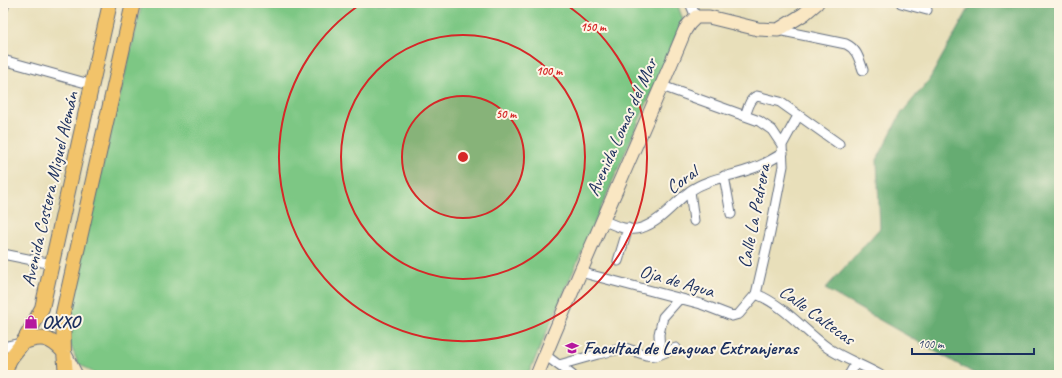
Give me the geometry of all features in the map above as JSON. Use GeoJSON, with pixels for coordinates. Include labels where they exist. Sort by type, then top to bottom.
{"type":"FeatureCollection","features":[{"type":"Feature","properties":{"kind":"main road","name":"Avenida Costera Miguel Alemán"},"geometry":{"type":"LineString","coordinates":[[6,375],[6,367],[10,358],[22,343],[42,308],[93,85],[110,3]]}},
{"type":"Feature","properties":{"kind":"main road","name":"Avenida Costera Miguel Alemán"},"geometry":{"type":"LineString","coordinates":[[66,375],[63,313],[133,3]]}},
{"type":"Feature","properties":{"kind":"main road"},"geometry":{"type":"LineString","coordinates":[[696,17],[709,17],[758,29],[778,30],[804,14],[817,3]]}},
{"type":"Feature","properties":{"kind":"main road","name":"Avenida Lomas del Mar"},"geometry":{"type":"LineString","coordinates":[[537,375],[602,220],[662,86],[685,30],[696,17]]}},
{"type":"Feature","properties":{"kind":"main road"},"geometry":{"type":"LineString","coordinates":[[22,343],[31,339],[45,338],[56,343],[64,352],[76,375]]}},
{"type":"Feature","properties":{"kind":"street"},"geometry":{"type":"LineString","coordinates":[[3,9],[5,3]]}},
{"type":"Feature","properties":{"kind":"street"},"geometry":{"type":"LineString","coordinates":[[690,3],[696,17]]}},
{"type":"Feature","properties":{"kind":"street"},"geometry":{"type":"LineString","coordinates":[[902,3],[927,10]]}},
{"type":"Feature","properties":{"kind":"street"},"geometry":{"type":"LineString","coordinates":[[778,30],[846,44],[852,47],[863,70]]}},
{"type":"Feature","properties":{"kind":"street"},"geometry":{"type":"LineString","coordinates":[[3,60],[93,85]]}},
{"type":"Feature","properties":{"kind":"street"},"geometry":{"type":"LineString","coordinates":[[662,86],[759,121],[772,130],[783,149]]}},
{"type":"Feature","properties":{"kind":"street"},"geometry":{"type":"LineString","coordinates":[[745,116],[751,100],[757,96],[780,102],[839,144]]}},
{"type":"Feature","properties":{"kind":"street"},"geometry":{"type":"LineString","coordinates":[[783,149],[798,116]]}},
{"type":"Feature","properties":{"kind":"street","name":"Coral"},"geometry":{"type":"LineString","coordinates":[[602,220],[617,227],[640,228],[661,217],[690,191],[708,181],[746,171],[764,164],[783,149]]}},
{"type":"Feature","properties":{"kind":"street","name":"Calle La Pedrera"},"geometry":{"type":"LineString","coordinates":[[756,294],[783,166],[783,149]]}},
{"type":"Feature","properties":{"kind":"street"},"geometry":{"type":"LineString","coordinates":[[724,176],[731,214]]}},
{"type":"Feature","properties":{"kind":"street"},"geometry":{"type":"LineString","coordinates":[[690,191],[694,221]]}},
{"type":"Feature","properties":{"kind":"street"},"geometry":{"type":"LineString","coordinates":[[618,260],[628,228]]}},
{"type":"Feature","properties":{"kind":"street"},"geometry":{"type":"LineString","coordinates":[[3,254],[52,264]]}},
{"type":"Feature","properties":{"kind":"street","name":"Oja de Agua"},"geometry":{"type":"LineString","coordinates":[[580,272],[701,304],[732,316],[739,314],[756,294]]}},
{"type":"Feature","properties":{"kind":"street","name":"Calle Caltecas"},"geometry":{"type":"LineString","coordinates":[[756,294],[769,299],[826,347],[842,357],[880,375]]}},
{"type":"Feature","properties":{"kind":"street"},"geometry":{"type":"LineString","coordinates":[[660,354],[659,334],[663,317],[679,299]]}},
{"type":"Feature","properties":{"kind":"street"},"geometry":{"type":"LineString","coordinates":[[3,347],[22,343]]}},
{"type":"Feature","properties":{"kind":"street"},"geometry":{"type":"LineString","coordinates":[[559,365],[625,348],[646,355],[656,356],[676,348]]}},
{"type":"Feature","properties":{"kind":"street"},"geometry":{"type":"LineString","coordinates":[[545,355],[572,375]]}},
{"type":"Feature","properties":{"kind":"street"},"geometry":{"type":"LineString","coordinates":[[849,375],[856,363]]}},
{"type":"Feature","properties":{"kind":"green space"},"geometry":{"type":"Polygon","coordinates":[[[142,3],[677,3],[683,20],[528,375],[97,375],[78,363],[65,332],[69,304],[142,3]]]}},
{"type":"Feature","properties":{"kind":"green space"},"geometry":{"type":"Polygon","coordinates":[[[972,3],[1059,3],[1059,375],[977,375],[825,289],[880,228],[877,160],[900,115],[929,80],[972,3]]]}},
{"type":"Feature","properties":{"kind":"place","name":"OXXO"},"geometry":{"type":"Point","coordinates":[31,322]}},
{"type":"Feature","properties":{"kind":"place","name":"Facultad de Lenguas Extranjeras"},"geometry":{"type":"Point","coordinates":[572,348]}}]}
